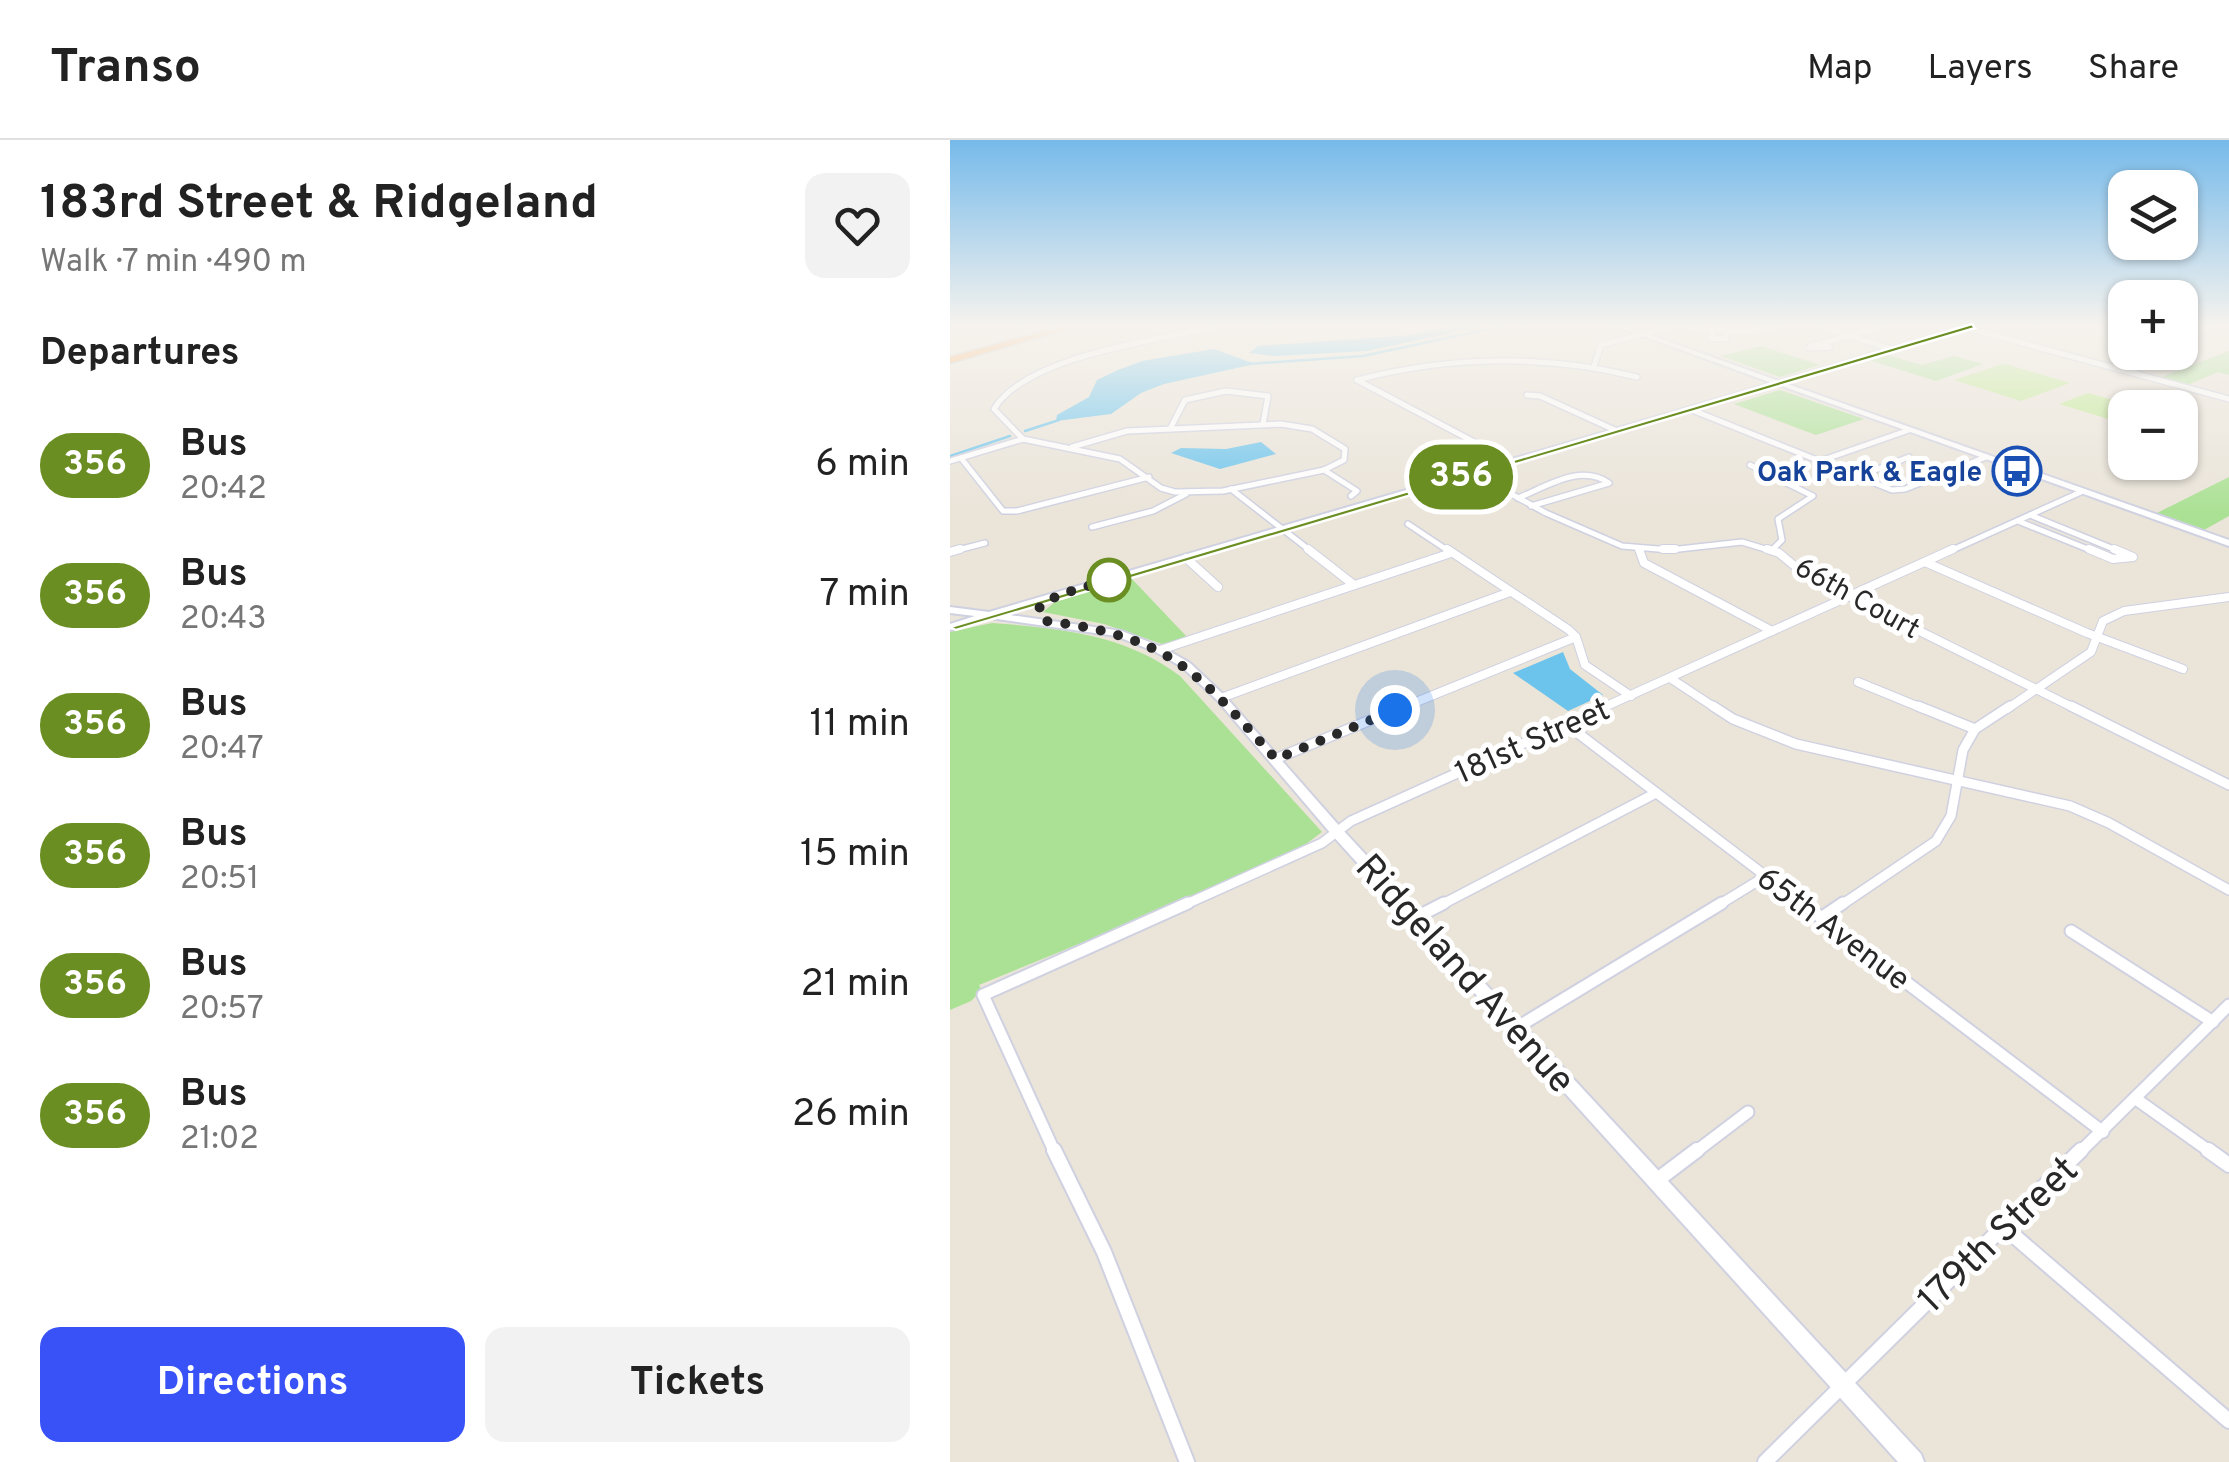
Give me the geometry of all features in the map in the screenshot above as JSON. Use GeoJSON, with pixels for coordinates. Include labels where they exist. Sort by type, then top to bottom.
{"type":"FeatureCollection","features":[{"type":"Feature","properties":{"kind":"street"},"geometry":{"type":"LineString","coordinates":[[1015,388],[995,402],[994,410],[1023,438]]}},
{"type":"Feature","properties":{"kind":"street"},"geometry":{"type":"LineString","coordinates":[[1372,388],[1512,462]]}},
{"type":"Feature","properties":{"kind":"street"},"geometry":{"type":"LineString","coordinates":[[950,617],[995,614],[1767,388]]}},
{"type":"Feature","properties":{"kind":"street"},"geometry":{"type":"LineString","coordinates":[[1789,388],[2229,543]]}},
{"type":"Feature","properties":{"kind":"street"},"geometry":{"type":"LineString","coordinates":[[2187,388],[2229,399]]}},
{"type":"Feature","properties":{"kind":"street"},"geometry":{"type":"LineString","coordinates":[[1170,429],[1185,400],[1214,393],[1267,395],[1270,398],[1262,424]]}},
{"type":"Feature","properties":{"kind":"street"},"geometry":{"type":"LineString","coordinates":[[1527,394],[1540,396],[1617,431]]}},
{"type":"Feature","properties":{"kind":"street"},"geometry":{"type":"LineString","coordinates":[[1692,410],[1820,462],[1902,490],[1986,457]]}},
{"type":"Feature","properties":{"kind":"street"},"geometry":{"type":"LineString","coordinates":[[950,462],[1023,438],[1120,458],[1161,488],[1186,494],[1324,470],[1344,460],[1345,449],[1306,426],[1262,424],[1110,434],[1072,447]]}},
{"type":"Feature","properties":{"kind":"street"},"geometry":{"type":"LineString","coordinates":[[1820,462],[1909,430]]}},
{"type":"Feature","properties":{"kind":"street"},"geometry":{"type":"LineString","coordinates":[[1858,476],[1909,457]]}},
{"type":"Feature","properties":{"kind":"street"},"geometry":{"type":"LineString","coordinates":[[960,458],[1002,510],[1016,511],[1148,477]]}},
{"type":"Feature","properties":{"kind":"street"},"geometry":{"type":"LineString","coordinates":[[1750,465],[1813,496],[1778,519],[1776,529],[1782,540],[1772,550]]}},
{"type":"Feature","properties":{"kind":"street"},"geometry":{"type":"LineString","coordinates":[[1324,470],[1356,491],[1351,496]]}},
{"type":"Feature","properties":{"kind":"street","name":"66th Court"},"geometry":{"type":"LineString","coordinates":[[1473,474],[1531,506],[1611,542],[1670,550],[1734,542],[1772,550],[1802,573],[2229,784]]}},
{"type":"Feature","properties":{"kind":"street"},"geometry":{"type":"LineString","coordinates":[[1518,498],[1554,486],[1574,474],[1597,474],[1609,482],[1596,491],[1531,506]]}},
{"type":"Feature","properties":{"kind":"street"},"geometry":{"type":"LineString","coordinates":[[1231,489],[1354,585]]}},
{"type":"Feature","properties":{"kind":"street","name":"181st Street"},"geometry":{"type":"LineString","coordinates":[[1187,1462],[1104,1252],[1021,1083],[983,995],[1322,842],[1357,818],[2084,491]]}},
{"type":"Feature","properties":{"kind":"street"},"geometry":{"type":"LineString","coordinates":[[1092,528],[1154,511],[1186,494]]}},
{"type":"Feature","properties":{"kind":"street"},"geometry":{"type":"LineString","coordinates":[[2018,520],[2113,559],[2132,558],[2030,515]]}},
{"type":"Feature","properties":{"kind":"street"},"geometry":{"type":"LineString","coordinates":[[1408,524],[1576,637],[1585,665],[1631,696]]}},
{"type":"Feature","properties":{"kind":"street"},"geometry":{"type":"LineString","coordinates":[[950,552],[984,543]]}},
{"type":"Feature","properties":{"kind":"street"},"geometry":{"type":"LineString","coordinates":[[1638,548],[1644,563],[1772,631]]}},
{"type":"Feature","properties":{"kind":"street"},"geometry":{"type":"LineString","coordinates":[[1160,650],[1452,552]]}},
{"type":"Feature","properties":{"kind":"street"},"geometry":{"type":"LineString","coordinates":[[1186,558],[1218,587]]}},
{"type":"Feature","properties":{"kind":"street"},"geometry":{"type":"LineString","coordinates":[[1925,562],[2182,669]]}},
{"type":"Feature","properties":{"kind":"street"},"geometry":{"type":"LineString","coordinates":[[1221,698],[1510,592]]}},
{"type":"Feature","properties":{"kind":"street"},"geometry":{"type":"LineString","coordinates":[[1046,621],[1039,608],[1058,595]]}},
{"type":"Feature","properties":{"kind":"street"},"geometry":{"type":"LineString","coordinates":[[1821,918],[1936,841],[1951,816],[1963,750],[1975,728],[2079,662],[2090,652],[2103,621],[2124,611],[2229,597]]}},
{"type":"Feature","properties":{"kind":"street","name":"Ridgeland Avenue"},"geometry":{"type":"LineString","coordinates":[[950,617],[995,614],[1118,634],[1160,650],[1186,666],[1221,698],[1337,832],[1913,1462]]}},
{"type":"Feature","properties":{"kind":"street"},"geometry":{"type":"LineString","coordinates":[[1276,759],[1576,637]]}},
{"type":"Feature","properties":{"kind":"street"},"geometry":{"type":"LineString","coordinates":[[1670,678],[1733,719],[1796,744],[2070,806],[2109,823],[2229,890]]}},
{"type":"Feature","properties":{"kind":"street"},"geometry":{"type":"LineString","coordinates":[[1858,682],[1975,728]]}},
{"type":"Feature","properties":{"kind":"street","name":"65th Avenue"},"geometry":{"type":"LineString","coordinates":[[1566,724],[2103,1132]]}},
{"type":"Feature","properties":{"kind":"street"},"geometry":{"type":"LineString","coordinates":[[1415,918],[1656,793]]}},
{"type":"Feature","properties":{"kind":"street"},"geometry":{"type":"LineString","coordinates":[[1515,1028],[1766,876]]}},
{"type":"Feature","properties":{"kind":"street"},"geometry":{"type":"LineString","coordinates":[[2071,931],[2213,1022]]}},
{"type":"Feature","properties":{"kind":"street","name":"179th Street"},"geometry":{"type":"LineString","coordinates":[[1765,1462],[2229,1006]]}},
{"type":"Feature","properties":{"kind":"street"},"geometry":{"type":"LineString","coordinates":[[2136,1099],[2229,1165]]}},
{"type":"Feature","properties":{"kind":"street"},"geometry":{"type":"LineString","coordinates":[[1656,1181],[1748,1112]]}},
{"type":"Feature","properties":{"kind":"street"},"geometry":{"type":"LineString","coordinates":[[2005,1228],[2229,1421]]}},
{"type":"Feature","properties":{"kind":"green space"},"geometry":{"type":"Polygon","coordinates":[[[1979,388],[2057,388],[2021,401],[1979,388]]]}},
{"type":"Feature","properties":{"kind":"green space"},"geometry":{"type":"Polygon","coordinates":[[[1780,390],[1864,419],[1816,435],[1734,404],[1780,390]]]}},
{"type":"Feature","properties":{"kind":"green space"},"geometry":{"type":"Polygon","coordinates":[[[2088,393],[2108,398],[2108,419],[2059,404],[2088,393]]]}},
{"type":"Feature","properties":{"kind":"green space"},"geometry":{"type":"Polygon","coordinates":[[[2229,477],[2229,516],[2204,530],[2157,513],[2229,477]]]}},
{"type":"Feature","properties":{"kind":"green space"},"geometry":{"type":"Polygon","coordinates":[[[1132,579],[1187,637],[1162,644],[1104,624],[1043,612],[1055,602],[1132,579]]]}},
{"type":"Feature","properties":{"kind":"green space"},"geometry":{"type":"Polygon","coordinates":[[[992,623],[1090,636],[1159,662],[1180,676],[1322,832],[1306,844],[1145,917],[979,985],[982,990],[971,1001],[950,1010],[950,632],[992,623]]]}},
{"type":"Feature","properties":{"kind":"water"},"geometry":{"type":"Polygon","coordinates":[[[1093,388],[1155,388],[1111,414],[1056,421],[1057,415],[1089,397],[1093,388]]]}},
{"type":"Feature","properties":{"kind":"water"},"geometry":{"type":"Polygon","coordinates":[[[1261,442],[1276,454],[1220,469],[1171,453],[1181,448],[1226,449],[1261,442]]]}},
{"type":"Feature","properties":{"kind":"water"},"geometry":{"type":"Polygon","coordinates":[[[1563,652],[1570,669],[1603,695],[1568,711],[1513,673],[1563,652]]]}},
{"type":"Feature","properties":{"kind":"waterway"},"geometry":{"type":"LineString","coordinates":[[1025,431],[1059,420]]}},
{"type":"Feature","properties":{"kind":"waterway"},"geometry":{"type":"LineString","coordinates":[[950,456],[1010,436]]}},
{"type":"Feature","properties":{"kind":"bus line","name":"356"},"geometry":{"type":"LineString","coordinates":[[950,627],[1763,388]]}},
{"type":"Feature","properties":{"kind":"place","name":"Oak Park & Eagle"},"geometry":{"type":"Point","coordinates":[2017,471]}},
{"type":"Feature","properties":{"kind":"route"},"geometry":{"type":"LineString","coordinates":[[1109,580],[1116,578],[1058,595],[1039,608],[1039,614],[1046,621],[1118,634],[1160,650],[1186,666],[1221,698],[1276,759],[1395,710]]}}]}
